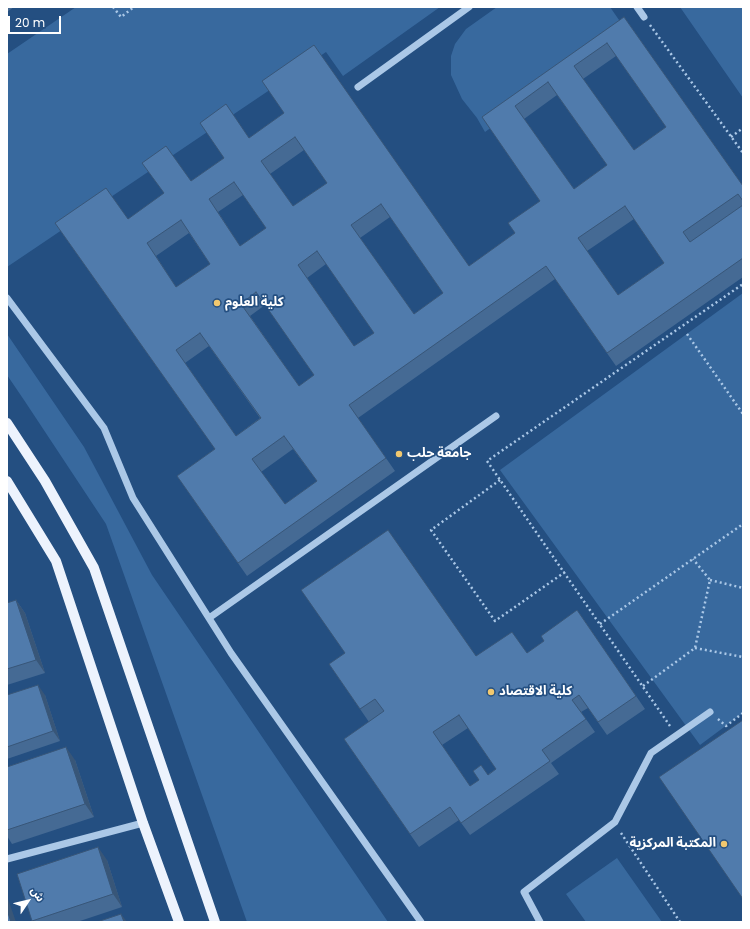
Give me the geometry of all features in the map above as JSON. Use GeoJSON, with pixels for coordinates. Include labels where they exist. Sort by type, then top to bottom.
{"type":"FeatureCollection","features":[{"type":"Feature","properties":{"kind":"main road"},"geometry":{"type":"LineString","coordinates":[[7,423],[45,481],[94,568],[215,922]]}},
{"type":"Feature","properties":{"kind":"main road"},"geometry":{"type":"LineString","coordinates":[[7,481],[56,562],[143,823],[179,922]]}},
{"type":"Feature","properties":{"kind":"street"},"geometry":{"type":"LineString","coordinates":[[358,87],[469,7]]}},
{"type":"Feature","properties":{"kind":"street"},"geometry":{"type":"LineString","coordinates":[[637,7],[644,17]]}},
{"type":"Feature","properties":{"kind":"street"},"geometry":{"type":"LineString","coordinates":[[7,298],[104,428],[133,498],[231,653],[421,922]]}},
{"type":"Feature","properties":{"kind":"street"},"geometry":{"type":"LineString","coordinates":[[209,618],[496,416]]}},
{"type":"Feature","properties":{"kind":"street"},"geometry":{"type":"LineString","coordinates":[[540,922],[524,892],[615,822],[651,753],[710,712]]}},
{"type":"Feature","properties":{"kind":"street"},"geometry":{"type":"LineString","coordinates":[[7,859],[143,823]]}},
{"type":"Feature","properties":{"kind":"path"},"geometry":{"type":"LineString","coordinates":[[113,7],[121,17],[134,7]]}},
{"type":"Feature","properties":{"kind":"path"},"geometry":{"type":"LineString","coordinates":[[644,17],[743,153]]}},
{"type":"Feature","properties":{"kind":"path"},"geometry":{"type":"LineString","coordinates":[[731,137],[743,128]]}},
{"type":"Feature","properties":{"kind":"path"},"geometry":{"type":"LineString","coordinates":[[677,735],[487,461],[743,284]]}},
{"type":"Feature","properties":{"kind":"path"},"geometry":{"type":"LineString","coordinates":[[687,334],[743,414]]}},
{"type":"Feature","properties":{"kind":"path"},"geometry":{"type":"LineString","coordinates":[[500,480],[430,530],[495,621],[565,572]]}},
{"type":"Feature","properties":{"kind":"path"},"geometry":{"type":"LineString","coordinates":[[600,624],[743,524]]}},
{"type":"Feature","properties":{"kind":"path"},"geometry":{"type":"LineString","coordinates":[[693,559],[710,580],[743,588]]}},
{"type":"Feature","properties":{"kind":"path"},"geometry":{"type":"LineString","coordinates":[[643,686],[695,648],[710,580]]}},
{"type":"Feature","properties":{"kind":"path"},"geometry":{"type":"LineString","coordinates":[[695,648],[743,657]]}},
{"type":"Feature","properties":{"kind":"path"},"geometry":{"type":"LineString","coordinates":[[710,712],[726,726],[743,713]]}},
{"type":"Feature","properties":{"kind":"path"},"geometry":{"type":"LineString","coordinates":[[615,822],[680,922]]}},
{"type":"Feature","properties":{"kind":"shaded area"},"geometry":{"type":"Polygon","coordinates":[[[76,7],[440,7],[343,76],[326,52],[7,267],[7,54],[76,7]]]}},
{"type":"Feature","properties":{"kind":"shaded area"},"geometry":{"type":"Polygon","coordinates":[[[497,7],[610,7],[626,30],[485,132],[477,118],[462,99],[451,75],[451,56],[455,44],[466,29],[497,7]]]}},
{"type":"Feature","properties":{"kind":"shaded area"},"geometry":{"type":"Polygon","coordinates":[[[680,7],[743,7],[743,98],[680,7]]]}},
{"type":"Feature","properties":{"kind":"shaded area"},"geometry":{"type":"Polygon","coordinates":[[[743,293],[743,713],[700,745],[500,470],[743,293]]]}},
{"type":"Feature","properties":{"kind":"shaded area"},"geometry":{"type":"Polygon","coordinates":[[[7,334],[84,447],[152,575],[388,922],[247,922],[106,524],[7,375],[7,334]]]}},
{"type":"Feature","properties":{"kind":"shaded area"},"geometry":{"type":"Polygon","coordinates":[[[617,858],[662,922],[586,922],[566,894],[617,858]]]}},
{"type":"Feature","properties":{"kind":"building","name":"كلية العلوم"},"geometry":{"type":"Polygon","coordinates":[[[624,17],[743,186],[743,201],[738,194],[683,232],[690,242],[743,205],[743,258],[607,353],[546,266],[349,405],[386,458],[238,563],[177,476],[215,449],[55,223],[106,188],[128,219],[164,193],[142,163],[166,146],[191,181],[224,158],[200,123],[226,104],[249,138],[284,113],[262,81],[314,45],[469,266],[515,233],[508,223],[540,201],[482,117],[624,17]],[[607,43],[574,66],[634,150],[666,127],[607,43]],[[548,82],[515,106],[574,189],[607,165],[548,82]],[[295,137],[261,161],[293,206],[327,183],[295,137]],[[234,182],[209,199],[240,246],[266,228],[234,182]],[[381,204],[351,225],[414,314],[443,293],[381,204]],[[625,206],[578,238],[618,295],[664,263],[625,206]],[[181,220],[147,243],[176,287],[210,264],[181,220]],[[317,251],[298,265],[354,346],[374,333],[317,251]],[[256,292],[241,304],[299,386],[314,375],[256,292]],[[200,333],[176,350],[236,436],[261,418],[200,333]],[[284,436],[252,459],[285,504],[317,481],[284,436]]]}},
{"type":"Feature","properties":{"kind":"building","name":"كلية الاقتصاد"},"geometry":{"type":"Polygon","coordinates":[[[388,530],[476,656],[512,632],[527,653],[544,641],[541,636],[577,610],[636,696],[598,722],[579,695],[572,700],[586,719],[542,750],[550,761],[461,823],[450,807],[410,834],[344,739],[384,711],[375,699],[360,709],[329,664],[345,653],[301,590],[388,530]],[[459,715],[433,732],[470,786],[479,780],[473,771],[481,765],[488,775],[496,769],[459,715]]]}},
{"type":"Feature","properties":{"kind":"building"},"geometry":{"type":"Polygon","coordinates":[[[16,600],[36,660],[7,669],[7,603],[16,600]]]}},
{"type":"Feature","properties":{"kind":"building"},"geometry":{"type":"Polygon","coordinates":[[[38,685],[53,731],[7,747],[7,695],[38,685]]]}},
{"type":"Feature","properties":{"kind":"building","name":"المكتبة المركزية"},"geometry":{"type":"Polygon","coordinates":[[[743,720],[743,899],[659,777],[743,720]]]}},
{"type":"Feature","properties":{"kind":"building"},"geometry":{"type":"Polygon","coordinates":[[[66,747],[85,804],[7,830],[7,767],[66,747]]]}},
{"type":"Feature","properties":{"kind":"building"},"geometry":{"type":"Polygon","coordinates":[[[98,847],[113,894],[32,921],[17,874],[98,847]]]}},
{"type":"Feature","properties":{"kind":"building"},"geometry":{"type":"Polygon","coordinates":[[[7,910],[11,922],[7,922],[7,910]]]}},
{"type":"Feature","properties":{"kind":"building"},"geometry":{"type":"Polygon","coordinates":[[[121,914],[124,922],[97,922],[121,914]]]}},
{"type":"Feature","properties":{"kind":"place","name":"كلية العلوم"},"geometry":{"type":"Point","coordinates":[217,303]}},
{"type":"Feature","properties":{"kind":"place","name":"جامعة حلب"},"geometry":{"type":"Point","coordinates":[399,454]}},
{"type":"Feature","properties":{"kind":"place","name":"كلية الاقتصاد"},"geometry":{"type":"Point","coordinates":[491,692]}},
{"type":"Feature","properties":{"kind":"place","name":"المكتبة المركزية"},"geometry":{"type":"Point","coordinates":[724,844]}}]}
